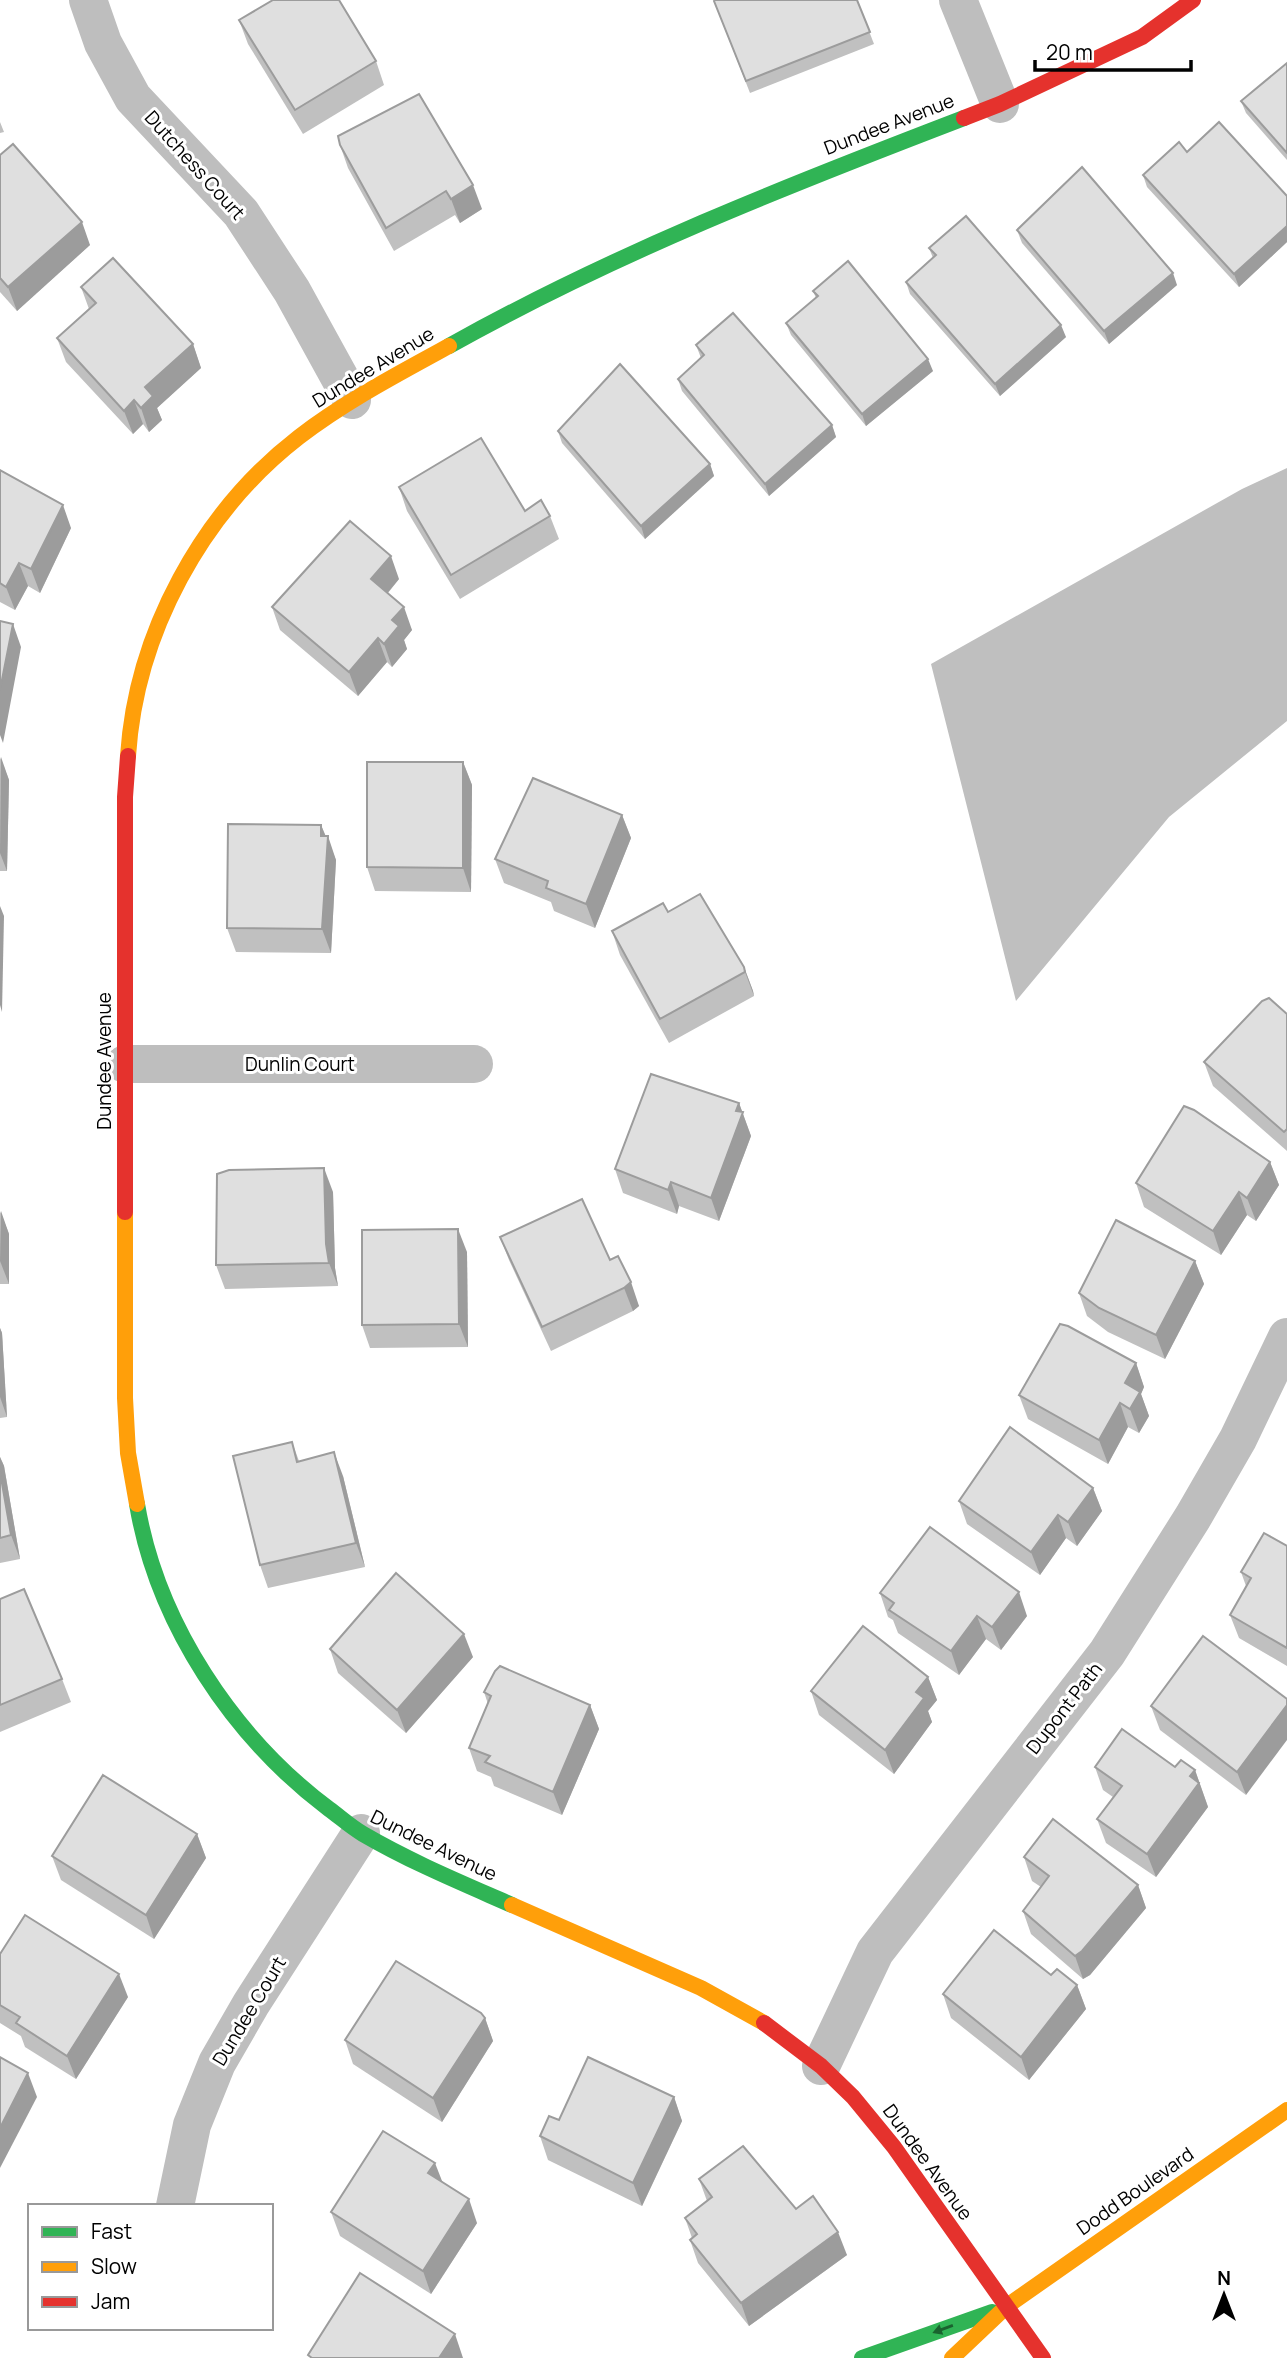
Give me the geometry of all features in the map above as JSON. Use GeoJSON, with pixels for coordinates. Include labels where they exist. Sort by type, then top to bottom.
{"type":"FeatureCollection","features":[{"type":"Feature","properties":{"kind":"street","name":"Dutchess Court"},"geometry":{"type":"LineString","coordinates":[[88,0],[103,43],[133,97],[241,213],[292,291],[352,400]]}},
{"type":"Feature","properties":{"kind":"street"},"geometry":{"type":"LineString","coordinates":[[958,0],[1000,104]]}},
{"type":"Feature","properties":{"kind":"street","name":"Dundee Avenue"},"geometry":{"type":"LineString","coordinates":[[1043,2358],[894,2147],[853,2097],[821,2066],[759,2019],[701,1988],[436,1872],[361,1833],[305,1791],[261,1748],[219,1698],[187,1643],[161,1589],[140,1523],[128,1453],[125,1398],[125,797],[128,738],[143,672],[158,625],[186,567],[220,516],[256,477],[298,439],[352,400],[578,279],[799,181],[1000,104],[1142,37],[1193,0]]}},
{"type":"Feature","properties":{"kind":"street","name":"Dunlin Court"},"geometry":{"type":"LineString","coordinates":[[125,1064],[474,1064]]}},
{"type":"Feature","properties":{"kind":"street","name":"Dupont Path"},"geometry":{"type":"LineString","coordinates":[[821,2066],[875,1952],[1107,1653],[1193,1517],[1238,1439],[1287,1337]]}},
{"type":"Feature","properties":{"kind":"street","name":"Dundee Court"},"geometry":{"type":"LineString","coordinates":[[175,2204],[192,2125],[217,2063],[251,2004],[361,1833]]}},
{"type":"Feature","properties":{"kind":"street","name":"Dodd Boulevard"},"geometry":{"type":"LineString","coordinates":[[1007,2306],[1287,2110]]}},
{"type":"Feature","properties":{"kind":"street"},"geometry":{"type":"LineString","coordinates":[[862,2358],[1007,2306]]}},
{"type":"Feature","properties":{"kind":"street"},"geometry":{"type":"LineString","coordinates":[[951,2358],[1007,2306]]}},
{"type":"Feature","properties":{"kind":"shaded area"},"geometry":{"type":"Polygon","coordinates":[[[1287,468],[1287,721],[1169,817],[1016,1001],[931,664],[1242,489],[1287,468]]]}},
{"type":"Feature","properties":{"kind":"building"},"geometry":{"type":"Polygon","coordinates":[[[273,0],[339,0],[376,61],[295,110],[239,20],[273,0]]]}},
{"type":"Feature","properties":{"kind":"building"},"geometry":{"type":"Polygon","coordinates":[[[715,0],[857,0],[870,32],[746,81],[715,0]]]}},
{"type":"Feature","properties":{"kind":"building"},"geometry":{"type":"Polygon","coordinates":[[[1287,63],[1287,153],[1241,101],[1287,63]]]}},
{"type":"Feature","properties":{"kind":"building"},"geometry":{"type":"Polygon","coordinates":[[[419,94],[473,185],[451,199],[446,191],[386,228],[340,145],[338,136],[419,94]]]}},
{"type":"Feature","properties":{"kind":"building"},"geometry":{"type":"Polygon","coordinates":[[[1219,122],[1287,196],[1287,226],[1234,274],[1143,175],[1179,142],[1187,152],[1219,122]]]}},
{"type":"Feature","properties":{"kind":"building"},"geometry":{"type":"Polygon","coordinates":[[[13,144],[82,222],[8,287],[0,278],[0,155],[13,144]]]}},
{"type":"Feature","properties":{"kind":"building"},"geometry":{"type":"Polygon","coordinates":[[[1082,167],[1173,273],[1104,331],[1017,230],[1082,167]]]}},
{"type":"Feature","properties":{"kind":"building"},"geometry":{"type":"Polygon","coordinates":[[[966,216],[1061,325],[995,384],[906,282],[936,255],[929,248],[966,216]]]}},
{"type":"Feature","properties":{"kind":"building"},"geometry":{"type":"Polygon","coordinates":[[[113,258],[193,344],[145,387],[153,396],[141,408],[134,400],[124,411],[57,338],[96,303],[81,287],[113,258]]]}},
{"type":"Feature","properties":{"kind":"building"},"geometry":{"type":"Polygon","coordinates":[[[848,261],[928,359],[862,414],[786,323],[818,296],[813,291],[848,261]]]}},
{"type":"Feature","properties":{"kind":"building"},"geometry":{"type":"Polygon","coordinates":[[[733,313],[832,425],[765,484],[678,379],[704,355],[696,345],[733,313]]]}},
{"type":"Feature","properties":{"kind":"building"},"geometry":{"type":"Polygon","coordinates":[[[620,364],[710,464],[641,526],[558,431],[620,364]]]}},
{"type":"Feature","properties":{"kind":"building"},"geometry":{"type":"Polygon","coordinates":[[[481,438],[525,511],[541,500],[550,516],[451,575],[399,487],[481,438]]]}},
{"type":"Feature","properties":{"kind":"building"},"geometry":{"type":"Polygon","coordinates":[[[0,470],[63,505],[31,569],[19,563],[6,587],[0,583],[0,470]]]}},
{"type":"Feature","properties":{"kind":"building"},"geometry":{"type":"Polygon","coordinates":[[[350,521],[391,556],[371,579],[404,607],[392,620],[399,626],[384,644],[378,638],[349,672],[272,607],[350,521]]]}},
{"type":"Feature","properties":{"kind":"building"},"geometry":{"type":"Polygon","coordinates":[[[0,621],[13,624],[0,690],[0,621]]]}},
{"type":"Feature","properties":{"kind":"building"},"geometry":{"type":"Polygon","coordinates":[[[367,762],[463,762],[463,868],[367,867],[367,762]]]}},
{"type":"Feature","properties":{"kind":"building"},"geometry":{"type":"Polygon","coordinates":[[[533,778],[622,815],[586,904],[546,888],[548,881],[495,859],[533,778]]]}},
{"type":"Feature","properties":{"kind":"building"},"geometry":{"type":"Polygon","coordinates":[[[228,824],[321,825],[321,836],[328,836],[322,929],[227,928],[228,824]]]}},
{"type":"Feature","properties":{"kind":"building"},"geometry":{"type":"Polygon","coordinates":[[[700,894],[745,972],[660,1019],[612,931],[663,903],[668,912],[700,894]]]}},
{"type":"Feature","properties":{"kind":"building"},"geometry":{"type":"Polygon","coordinates":[[[1269,998],[1287,1014],[1287,1129],[1284,1132],[1204,1062],[1262,1001],[1269,998]]]}},
{"type":"Feature","properties":{"kind":"building"},"geometry":{"type":"Polygon","coordinates":[[[651,1074],[739,1103],[736,1111],[743,1112],[711,1198],[671,1182],[668,1190],[615,1169],[651,1074]]]}},
{"type":"Feature","properties":{"kind":"building"},"geometry":{"type":"Polygon","coordinates":[[[1184,1106],[1194,1110],[1270,1162],[1247,1198],[1239,1192],[1213,1231],[1136,1183],[1184,1106]]]}},
{"type":"Feature","properties":{"kind":"building"},"geometry":{"type":"Polygon","coordinates":[[[324,1168],[329,1263],[216,1265],[217,1174],[229,1170],[324,1168]]]}},
{"type":"Feature","properties":{"kind":"building"},"geometry":{"type":"Polygon","coordinates":[[[582,1199],[610,1260],[618,1256],[631,1282],[624,1288],[542,1327],[500,1237],[582,1199]]]}},
{"type":"Feature","properties":{"kind":"building"},"geometry":{"type":"Polygon","coordinates":[[[1116,1220],[1195,1261],[1156,1335],[1099,1308],[1079,1293],[1116,1220]]]}},
{"type":"Feature","properties":{"kind":"building"},"geometry":{"type":"Polygon","coordinates":[[[458,1229],[459,1324],[362,1325],[362,1230],[458,1229]]]}},
{"type":"Feature","properties":{"kind":"building"},"geometry":{"type":"Polygon","coordinates":[[[1060,1324],[1136,1363],[1125,1383],[1140,1392],[1130,1409],[1120,1403],[1099,1440],[1019,1395],[1060,1324]]]}},
{"type":"Feature","properties":{"kind":"building"},"geometry":{"type":"Polygon","coordinates":[[[1010,1427],[1093,1488],[1068,1522],[1058,1515],[1031,1552],[959,1501],[1010,1427]]]}},
{"type":"Feature","properties":{"kind":"building"},"geometry":{"type":"Polygon","coordinates":[[[292,1442],[297,1462],[334,1452],[356,1543],[260,1565],[233,1456],[292,1442]]]}},
{"type":"Feature","properties":{"kind":"building"},"geometry":{"type":"Polygon","coordinates":[[[0,1472],[11,1535],[0,1538],[0,1472]]]}},
{"type":"Feature","properties":{"kind":"building"},"geometry":{"type":"Polygon","coordinates":[[[930,1527],[1019,1592],[992,1627],[977,1616],[951,1651],[889,1610],[894,1603],[880,1593],[930,1527]]]}},
{"type":"Feature","properties":{"kind":"building"},"geometry":{"type":"Polygon","coordinates":[[[1264,1533],[1287,1546],[1287,1648],[1230,1615],[1251,1578],[1241,1572],[1264,1533]]]}},
{"type":"Feature","properties":{"kind":"building"},"geometry":{"type":"Polygon","coordinates":[[[396,1573],[464,1634],[397,1710],[330,1649],[396,1573]]]}},
{"type":"Feature","properties":{"kind":"building"},"geometry":{"type":"Polygon","coordinates":[[[24,1589],[62,1679],[0,1705],[0,1599],[24,1589]]]}},
{"type":"Feature","properties":{"kind":"building"},"geometry":{"type":"Polygon","coordinates":[[[863,1626],[928,1677],[916,1692],[924,1698],[885,1750],[811,1691],[863,1626]]]}},
{"type":"Feature","properties":{"kind":"building"},"geometry":{"type":"Polygon","coordinates":[[[1203,1636],[1287,1699],[1287,1705],[1237,1772],[1151,1706],[1203,1636]]]}},
{"type":"Feature","properties":{"kind":"building"},"geometry":{"type":"Polygon","coordinates":[[[500,1666],[590,1705],[553,1792],[485,1762],[490,1756],[469,1748],[491,1696],[484,1692],[500,1666]]]}},
{"type":"Feature","properties":{"kind":"building"},"geometry":{"type":"Polygon","coordinates":[[[1122,1729],[1175,1767],[1181,1760],[1195,1770],[1190,1776],[1199,1783],[1147,1854],[1097,1819],[1122,1786],[1095,1767],[1122,1729]]]}},
{"type":"Feature","properties":{"kind":"building"},"geometry":{"type":"Polygon","coordinates":[[[103,1775],[197,1834],[146,1915],[52,1856],[103,1775]]]}},
{"type":"Feature","properties":{"kind":"building"},"geometry":{"type":"Polygon","coordinates":[[[1053,1819],[1138,1885],[1075,1956],[1023,1911],[1049,1876],[1024,1857],[1053,1819]]]}},
{"type":"Feature","properties":{"kind":"building"},"geometry":{"type":"Polygon","coordinates":[[[25,1915],[119,1974],[67,2056],[16,2023],[20,2017],[0,2005],[0,1954],[25,1915]]]}},
{"type":"Feature","properties":{"kind":"building"},"geometry":{"type":"Polygon","coordinates":[[[994,1930],[1051,1975],[1057,1969],[1077,1985],[1021,2057],[943,1994],[994,1930]]]}},
{"type":"Feature","properties":{"kind":"building"},"geometry":{"type":"Polygon","coordinates":[[[396,1961],[485,2018],[433,2098],[345,2040],[396,1961]]]}},
{"type":"Feature","properties":{"kind":"building"},"geometry":{"type":"Polygon","coordinates":[[[0,2057],[28,2073],[0,2128],[0,2057]]]}},
{"type":"Feature","properties":{"kind":"building"},"geometry":{"type":"Polygon","coordinates":[[[588,2057],[674,2097],[633,2183],[540,2136],[549,2116],[559,2120],[588,2057]]]}},
{"type":"Feature","properties":{"kind":"building"},"geometry":{"type":"Polygon","coordinates":[[[383,2131],[435,2163],[428,2173],[469,2199],[423,2271],[331,2212],[383,2131]]]}},
{"type":"Feature","properties":{"kind":"building"},"geometry":{"type":"Polygon","coordinates":[[[743,2146],[796,2209],[813,2196],[838,2232],[741,2303],[690,2240],[697,2234],[685,2218],[712,2197],[699,2179],[743,2146]]]}},
{"type":"Feature","properties":{"kind":"building"},"geometry":{"type":"Polygon","coordinates":[[[360,2273],[455,2334],[439,2358],[312,2358],[308,2355],[360,2273]]]}},
{"type":"Feature","properties":{"kind":"traffic: fast"},"geometry":{"type":"LineString","coordinates":[[449,346],[638,251],[767,195],[964,118]]}},
{"type":"Feature","properties":{"kind":"traffic: fast"},"geometry":{"type":"LineString","coordinates":[[137,1504],[147,1548],[162,1592],[181,1634],[204,1674],[261,1748],[294,1780],[359,1831],[418,1863],[512,1905]]}},
{"type":"Feature","properties":{"kind":"traffic: fast"},"geometry":{"type":"LineString","coordinates":[[862,2358],[992,2312]]}},
{"type":"Feature","properties":{"kind":"traffic: slow"},"geometry":{"type":"LineString","coordinates":[[128,756],[144,665],[160,621],[180,578],[204,538],[232,501],[264,467],[317,424],[372,388],[449,346]]}},
{"type":"Feature","properties":{"kind":"traffic: slow"},"geometry":{"type":"LineString","coordinates":[[125,1212],[125,1398],[128,1453],[137,1504]]}},
{"type":"Feature","properties":{"kind":"traffic: slow"},"geometry":{"type":"LineString","coordinates":[[512,1905],[701,1988],[764,2023]]}},
{"type":"Feature","properties":{"kind":"traffic: slow"},"geometry":{"type":"LineString","coordinates":[[952,2358],[1007,2306],[1287,2110]]}},
{"type":"Feature","properties":{"kind":"traffic: jam"},"geometry":{"type":"LineString","coordinates":[[964,118],[1000,104],[1142,37],[1193,0]]}},
{"type":"Feature","properties":{"kind":"traffic: jam"},"geometry":{"type":"LineString","coordinates":[[125,1212],[125,797],[128,756]]}},
{"type":"Feature","properties":{"kind":"traffic: jam"},"geometry":{"type":"LineString","coordinates":[[764,2023],[821,2066],[853,2097],[894,2147],[1043,2358]]}}]}
